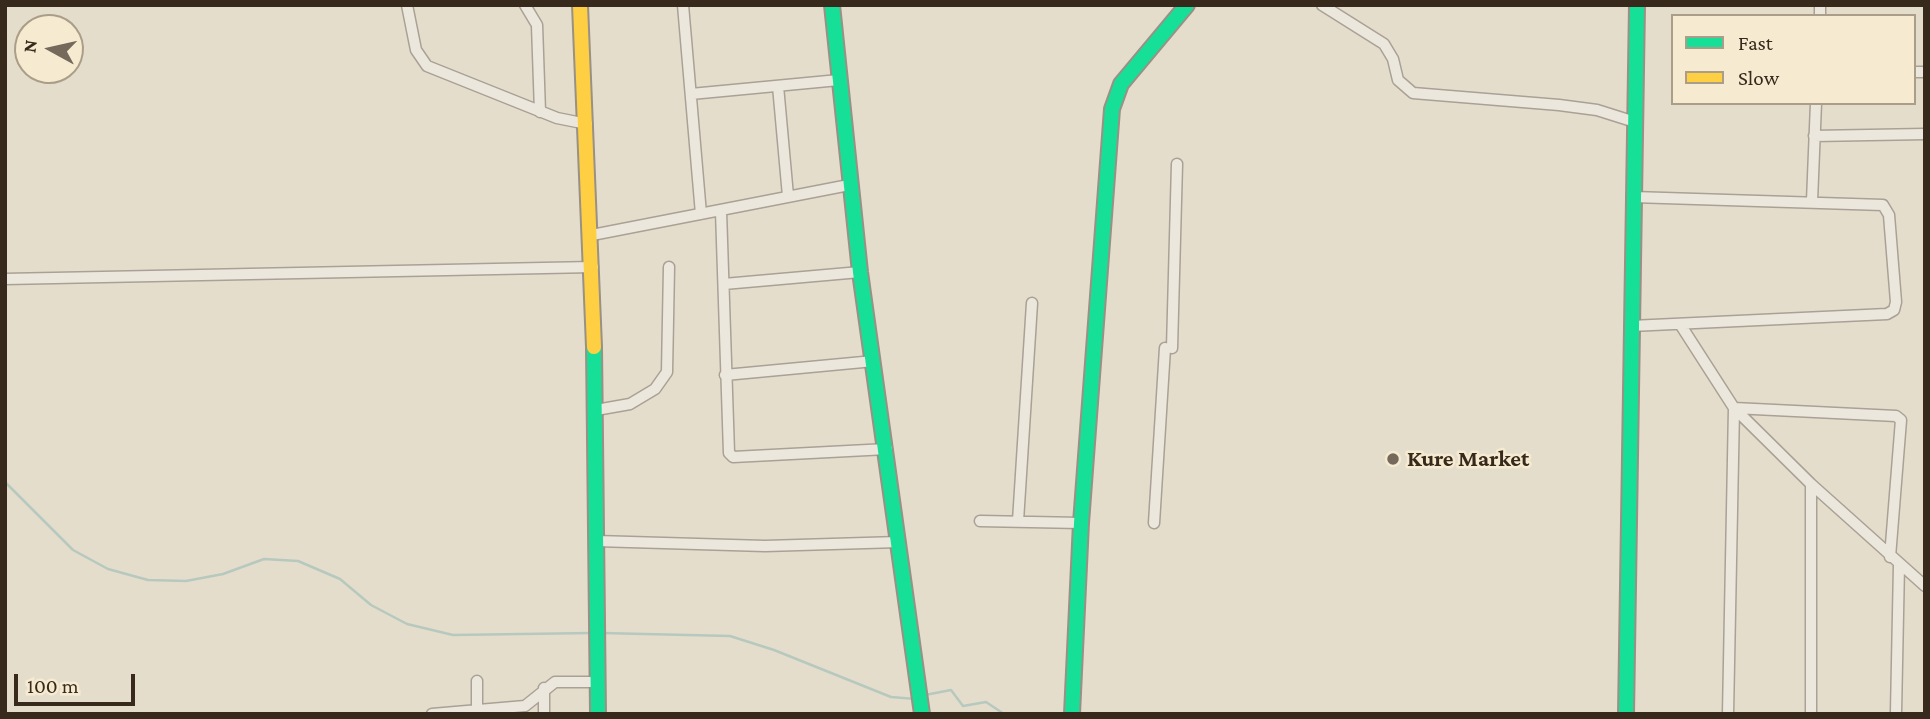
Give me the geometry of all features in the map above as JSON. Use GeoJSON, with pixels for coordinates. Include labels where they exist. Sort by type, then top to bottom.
{"type":"FeatureCollection","features":[{"type":"Feature","properties":{"kind":"street"},"geometry":{"type":"LineString","coordinates":[[407,5],[416,50],[427,66],[566,121],[587,124]]}},
{"type":"Feature","properties":{"kind":"street"},"geometry":{"type":"LineString","coordinates":[[525,5],[537,24],[540,111]]}},
{"type":"Feature","properties":{"kind":"street"},"geometry":{"type":"LineString","coordinates":[[580,5],[593,267],[598,714]]}},
{"type":"Feature","properties":{"kind":"street"},"geometry":{"type":"LineString","coordinates":[[683,5],[701,214]]}},
{"type":"Feature","properties":{"kind":"street"},"geometry":{"type":"LineString","coordinates":[[832,5],[849,185],[921,709]]}},
{"type":"Feature","properties":{"kind":"street"},"geometry":{"type":"LineString","coordinates":[[1072,714],[1081,523],[1114,101],[1121,84],[1187,5]]}},
{"type":"Feature","properties":{"kind":"street"},"geometry":{"type":"LineString","coordinates":[[1322,5],[1384,44],[1393,59],[1398,80],[1413,93],[1559,105],[1597,110],[1635,122]]}},
{"type":"Feature","properties":{"kind":"street"},"geometry":{"type":"LineString","coordinates":[[1626,714],[1637,5]]}},
{"type":"Feature","properties":{"kind":"street"},"geometry":{"type":"LineString","coordinates":[[691,94],[839,80]]}},
{"type":"Feature","properties":{"kind":"street"},"geometry":{"type":"LineString","coordinates":[[778,86],[788,196]]}},
{"type":"Feature","properties":{"kind":"street"},"geometry":{"type":"LineString","coordinates":[[1812,201],[1816,105]]}},
{"type":"Feature","properties":{"kind":"street"},"geometry":{"type":"LineString","coordinates":[[1814,136],[1925,134]]}},
{"type":"Feature","properties":{"kind":"street"},"geometry":{"type":"LineString","coordinates":[[1154,523],[1168,348],[1177,164]]}},
{"type":"Feature","properties":{"kind":"street"},"geometry":{"type":"LineString","coordinates":[[592,235],[849,185]]}},
{"type":"Feature","properties":{"kind":"street"},"geometry":{"type":"LineString","coordinates":[[1631,326],[1887,313],[1894,310],[1892,252],[1886,207],[1879,204],[1812,201],[1633,197]]}},
{"type":"Feature","properties":{"kind":"street"},"geometry":{"type":"LineString","coordinates":[[721,211],[728,450],[733,457],[887,449]]}},
{"type":"Feature","properties":{"kind":"street"},"geometry":{"type":"LineString","coordinates":[[5,279],[593,267]]}},
{"type":"Feature","properties":{"kind":"street"},"geometry":{"type":"LineString","coordinates":[[596,410],[629,404],[655,389],[667,372],[669,267]]}},
{"type":"Feature","properties":{"kind":"street"},"geometry":{"type":"LineString","coordinates":[[724,284],[860,272]]}},
{"type":"Feature","properties":{"kind":"street"},"geometry":{"type":"LineString","coordinates":[[1018,521],[1032,303]]}},
{"type":"Feature","properties":{"kind":"street"},"geometry":{"type":"LineString","coordinates":[[1680,324],[1734,408],[1811,484],[1925,586]]}},
{"type":"Feature","properties":{"kind":"street"},"geometry":{"type":"LineString","coordinates":[[725,375],[874,361]]}},
{"type":"Feature","properties":{"kind":"street"},"geometry":{"type":"LineString","coordinates":[[1734,408],[1896,416],[1901,420],[1890,557]]}},
{"type":"Feature","properties":{"kind":"street"},"geometry":{"type":"LineString","coordinates":[[1728,714],[1734,408]]}},
{"type":"Feature","properties":{"kind":"street"},"geometry":{"type":"LineString","coordinates":[[1811,484],[1811,714]]}},
{"type":"Feature","properties":{"kind":"street"},"geometry":{"type":"LineString","coordinates":[[980,520],[1081,523]]}},
{"type":"Feature","properties":{"kind":"street"},"geometry":{"type":"LineString","coordinates":[[596,541],[765,546],[899,542]]}},
{"type":"Feature","properties":{"kind":"street"},"geometry":{"type":"LineString","coordinates":[[1896,712],[1899,565]]}},
{"type":"Feature","properties":{"kind":"street"},"geometry":{"type":"LineString","coordinates":[[477,681],[477,712]]}},
{"type":"Feature","properties":{"kind":"street"},"geometry":{"type":"LineString","coordinates":[[432,714],[477,712],[529,705],[544,688],[555,682],[598,682]]}},
{"type":"Feature","properties":{"kind":"street"},"geometry":{"type":"LineString","coordinates":[[544,688],[544,714]]}},
{"type":"Feature","properties":{"kind":"waterway"},"geometry":{"type":"LineString","coordinates":[[5,482],[73,550],[108,569],[148,580],[186,581],[223,574],[264,559],[298,561],[340,579],[371,605],[407,624],[453,635],[592,633]]}},
{"type":"Feature","properties":{"kind":"waterway"},"geometry":{"type":"LineString","coordinates":[[602,633],[730,636],[774,650],[891,697],[916,699]]}},
{"type":"Feature","properties":{"kind":"waterway"},"geometry":{"type":"LineString","coordinates":[[925,695],[951,690],[963,706],[986,702],[1004,714]]}},
{"type":"Feature","properties":{"kind":"traffic: fast"},"geometry":{"type":"LineString","coordinates":[[832,5],[860,272],[922,714]]}},
{"type":"Feature","properties":{"kind":"traffic: fast"},"geometry":{"type":"LineString","coordinates":[[1072,714],[1081,523],[1112,109],[1121,84],[1187,5]]}},
{"type":"Feature","properties":{"kind":"traffic: fast"},"geometry":{"type":"LineString","coordinates":[[1626,714],[1637,5]]}},
{"type":"Feature","properties":{"kind":"traffic: fast"},"geometry":{"type":"LineString","coordinates":[[594,347],[598,714]]}},
{"type":"Feature","properties":{"kind":"traffic: slow"},"geometry":{"type":"LineString","coordinates":[[580,5],[594,347]]}},
{"type":"Feature","properties":{"kind":"place","name":"Kure Market"},"geometry":{"type":"Point","coordinates":[1393,459]}}]}
